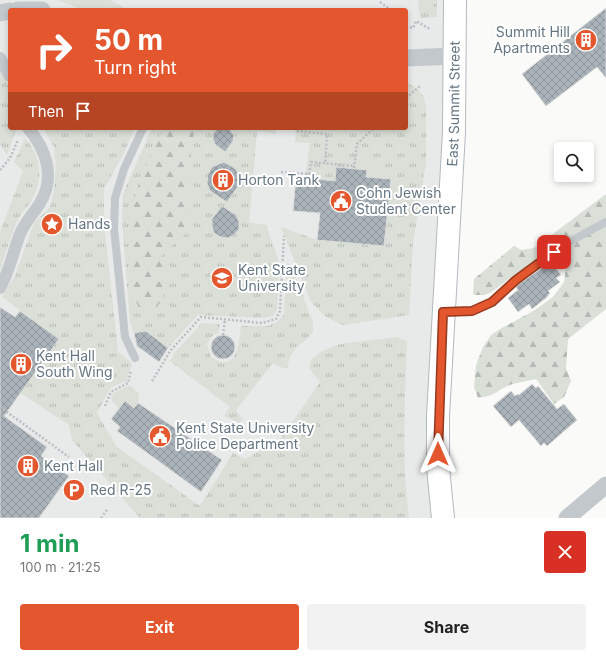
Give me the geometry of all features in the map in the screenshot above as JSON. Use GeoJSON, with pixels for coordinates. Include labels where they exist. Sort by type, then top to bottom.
{"type":"FeatureCollection","features":[{"type":"Feature","properties":{"kind":"main road","name":"East Summit Street"},"geometry":{"type":"LineString","coordinates":[[443,518],[438,467],[443,312],[454,132],[455,0]]}},
{"type":"Feature","properties":{"kind":"street"},"geometry":{"type":"LineString","coordinates":[[408,58],[454,56]]}},
{"type":"Feature","properties":{"kind":"street"},"geometry":{"type":"LineString","coordinates":[[0,58],[8,72]]}},
{"type":"Feature","properties":{"kind":"street"},"geometry":{"type":"LineString","coordinates":[[0,288],[12,263],[21,232],[40,203],[47,186],[47,162],[40,144],[30,130]]}},
{"type":"Feature","properties":{"kind":"street"},"geometry":{"type":"LineString","coordinates":[[567,518],[606,485]]}},
{"type":"Feature","properties":{"kind":"lane"},"geometry":{"type":"LineString","coordinates":[[135,358],[125,337],[114,228],[115,198],[124,169],[142,130]]}},
{"type":"Feature","properties":{"kind":"lane"},"geometry":{"type":"LineString","coordinates":[[443,312],[472,311],[492,302],[516,280],[567,242],[606,222]]}},
{"type":"Feature","properties":{"kind":"path"},"geometry":{"type":"LineString","coordinates":[[380,2],[389,8]]}},
{"type":"Feature","properties":{"kind":"path"},"geometry":{"type":"LineString","coordinates":[[408,27],[413,28],[416,21],[430,29]]}},
{"type":"Feature","properties":{"kind":"path"},"geometry":{"type":"LineString","coordinates":[[408,96],[420,86]]}},
{"type":"Feature","properties":{"kind":"path"},"geometry":{"type":"LineString","coordinates":[[296,130],[327,134],[325,164]]}},
{"type":"Feature","properties":{"kind":"path"},"geometry":{"type":"LineString","coordinates":[[281,172],[308,174],[311,162],[354,167],[357,144],[372,130]]}},
{"type":"Feature","properties":{"kind":"path"},"geometry":{"type":"LineString","coordinates":[[0,170],[10,158],[18,140]]}},
{"type":"Feature","properties":{"kind":"path"},"geometry":{"type":"LineString","coordinates":[[152,381],[171,350],[202,318],[262,323],[276,319],[280,311],[284,236]]}},
{"type":"Feature","properties":{"kind":"path"},"geometry":{"type":"LineString","coordinates":[[223,335],[225,320]]}},
{"type":"Feature","properties":{"kind":"path"},"geometry":{"type":"LineString","coordinates":[[105,406],[111,392],[128,383],[135,358]]}},
{"type":"Feature","properties":{"kind":"path"},"geometry":{"type":"LineString","coordinates":[[0,407],[69,457]]}},
{"type":"Feature","properties":{"kind":"path"},"geometry":{"type":"LineString","coordinates":[[101,518],[106,510]]}},
{"type":"Feature","properties":{"kind":"shaded area","name":"Kent State University"},"geometry":{"type":"Polygon","coordinates":[[[0,0],[455,0],[443,518],[0,518],[0,0]]]}},
{"type":"Feature","properties":{"kind":"green space"},"geometry":{"type":"Polygon","coordinates":[[[57,0],[110,0],[124,8],[79,8],[57,0]]]}},
{"type":"Feature","properties":{"kind":"green space"},"geometry":{"type":"Polygon","coordinates":[[[418,0],[437,0],[437,17],[420,18],[418,0]]]}},
{"type":"Feature","properties":{"kind":"green space"},"geometry":{"type":"Polygon","coordinates":[[[0,70],[8,85],[8,130],[16,130],[7,155],[0,145],[0,70]]]}},
{"type":"Feature","properties":{"kind":"green space"},"geometry":{"type":"Polygon","coordinates":[[[408,83],[419,90],[424,98],[426,109],[426,162],[413,243],[409,315],[343,325],[326,317],[311,302],[281,227],[317,240],[384,246],[391,179],[366,177],[366,170],[337,167],[335,181],[305,178],[310,143],[295,142],[296,130],[408,130],[408,83]]]}},
{"type":"Feature","properties":{"kind":"green space"},"geometry":{"type":"Polygon","coordinates":[[[44,130],[134,130],[124,153],[104,189],[104,224],[118,351],[132,364],[126,381],[111,387],[97,413],[116,446],[200,506],[233,453],[245,459],[280,440],[320,382],[309,368],[311,360],[320,352],[340,344],[396,337],[407,341],[404,452],[409,518],[140,518],[72,440],[69,425],[21,392],[59,339],[2,297],[15,276],[35,222],[50,207],[54,191],[56,165],[54,147],[44,130]]]}},
{"type":"Feature","properties":{"kind":"green space"},"geometry":{"type":"Polygon","coordinates":[[[151,130],[276,130],[276,134],[257,131],[249,222],[266,225],[279,262],[277,310],[273,316],[262,318],[198,315],[168,348],[146,331],[134,333],[130,322],[122,220],[123,194],[151,130]]]}},
{"type":"Feature","properties":{"kind":"green space"},"geometry":{"type":"Polygon","coordinates":[[[162,130],[195,130],[190,167],[187,232],[161,256],[165,285],[162,298],[154,310],[140,310],[133,295],[130,243],[134,204],[139,182],[162,130]]]}},
{"type":"Feature","properties":{"kind":"green space"},"geometry":{"type":"Polygon","coordinates":[[[25,138],[31,145],[38,161],[38,186],[35,195],[19,217],[0,270],[0,232],[23,171],[14,162],[25,138]]]}},
{"type":"Feature","properties":{"kind":"green space"},"geometry":{"type":"Polygon","coordinates":[[[360,148],[370,151],[370,163],[395,172],[398,184],[389,192],[391,179],[366,177],[367,170],[357,169],[360,148]]]}},
{"type":"Feature","properties":{"kind":"green space"},"geometry":{"type":"Polygon","coordinates":[[[606,194],[606,309],[568,339],[566,368],[571,381],[564,397],[554,404],[536,379],[513,384],[490,396],[478,398],[474,387],[476,365],[483,347],[491,335],[535,310],[553,297],[564,282],[566,266],[552,248],[490,293],[484,295],[473,295],[474,279],[514,246],[521,250],[534,248],[606,194]]]}},
{"type":"Feature","properties":{"kind":"green space"},"geometry":{"type":"Polygon","coordinates":[[[287,262],[292,267],[313,323],[313,332],[290,356],[288,368],[283,368],[273,363],[236,410],[243,419],[239,423],[224,416],[230,407],[170,361],[175,352],[202,323],[220,324],[219,332],[212,336],[207,344],[211,357],[226,362],[235,355],[241,326],[268,326],[277,322],[284,315],[287,262]]]}},
{"type":"Feature","properties":{"kind":"green space"},"geometry":{"type":"Polygon","coordinates":[[[130,385],[139,394],[138,403],[134,408],[125,401],[119,409],[111,399],[114,393],[130,385]]]}},
{"type":"Feature","properties":{"kind":"building","name":"Summit Hill Apartments"},"geometry":{"type":"Polygon","coordinates":[[[606,8],[606,78],[597,67],[546,106],[522,74],[606,8]]]}},
{"type":"Feature","properties":{"kind":"building"},"geometry":{"type":"Polygon","coordinates":[[[216,130],[230,130],[234,135],[233,141],[225,152],[215,144],[213,134],[216,130]]]}},
{"type":"Feature","properties":{"kind":"building","name":"Horton Tank"},"geometry":{"type":"Polygon","coordinates":[[[224,162],[236,169],[239,177],[238,186],[227,202],[210,191],[207,183],[208,174],[212,167],[224,162]]]}},
{"type":"Feature","properties":{"kind":"building","name":"Cohn Jewish Student Center"},"geometry":{"type":"Polygon","coordinates":[[[336,167],[367,170],[366,177],[391,179],[384,246],[317,240],[320,213],[293,211],[296,177],[335,181],[336,167]]]}},
{"type":"Feature","properties":{"kind":"building"},"geometry":{"type":"Polygon","coordinates":[[[222,206],[236,215],[239,222],[239,229],[234,235],[228,238],[221,237],[214,233],[212,226],[212,219],[222,206]]]}},
{"type":"Feature","properties":{"kind":"building"},"geometry":{"type":"Polygon","coordinates":[[[551,262],[561,275],[556,278],[560,282],[548,291],[550,293],[546,298],[532,309],[529,304],[518,312],[508,298],[518,290],[516,287],[519,284],[551,262]]]}},
{"type":"Feature","properties":{"kind":"building"},"geometry":{"type":"Polygon","coordinates":[[[0,307],[15,317],[20,311],[59,339],[4,416],[47,447],[41,456],[69,476],[39,518],[0,518],[0,307]]]}},
{"type":"Feature","properties":{"kind":"building"},"geometry":{"type":"Polygon","coordinates":[[[146,331],[168,348],[159,362],[137,346],[134,333],[146,331]]]}},
{"type":"Feature","properties":{"kind":"building"},"geometry":{"type":"Polygon","coordinates":[[[223,335],[231,339],[235,347],[231,355],[223,359],[215,355],[211,347],[215,339],[223,335]]]}},
{"type":"Feature","properties":{"kind":"building"},"geometry":{"type":"Polygon","coordinates":[[[532,384],[536,388],[538,386],[557,409],[564,404],[577,420],[547,446],[544,443],[541,446],[519,420],[511,427],[493,406],[511,391],[515,396],[518,394],[519,395],[532,384]]]}},
{"type":"Feature","properties":{"kind":"building"},"geometry":{"type":"Polygon","coordinates":[[[125,401],[134,408],[138,403],[222,460],[201,492],[117,431],[120,427],[111,419],[125,401]]]}},
{"type":"Feature","properties":{"kind":"place","name":"Summit Hill Apartments"},"geometry":{"type":"Point","coordinates":[586,40]}},
{"type":"Feature","properties":{"kind":"place","name":"Horton Tank"},"geometry":{"type":"Point","coordinates":[223,180]}},
{"type":"Feature","properties":{"kind":"place","name":"Cohn Jewish Student Center"},"geometry":{"type":"Point","coordinates":[341,201]}},
{"type":"Feature","properties":{"kind":"place","name":"Hands"},"geometry":{"type":"Point","coordinates":[52,224]}},
{"type":"Feature","properties":{"kind":"place","name":"Kent State University"},"geometry":{"type":"Point","coordinates":[222,278]}},
{"type":"Feature","properties":{"kind":"place","name":"Kent Hall South Wing"},"geometry":{"type":"Point","coordinates":[21,364]}},
{"type":"Feature","properties":{"kind":"place","name":"Kent State University Police Department"},"geometry":{"type":"Point","coordinates":[160,436]}},
{"type":"Feature","properties":{"kind":"place","name":"Kent Hall"},"geometry":{"type":"Point","coordinates":[28,466]}},
{"type":"Feature","properties":{"kind":"place","name":"Red R-25"},"geometry":{"type":"Point","coordinates":[74,490]}},
{"type":"Feature","properties":{"kind":"route"},"geometry":{"type":"LineString","coordinates":[[438,454],[438,416],[443,312],[472,311],[481,308],[492,302],[516,280],[554,252]]}}]}
